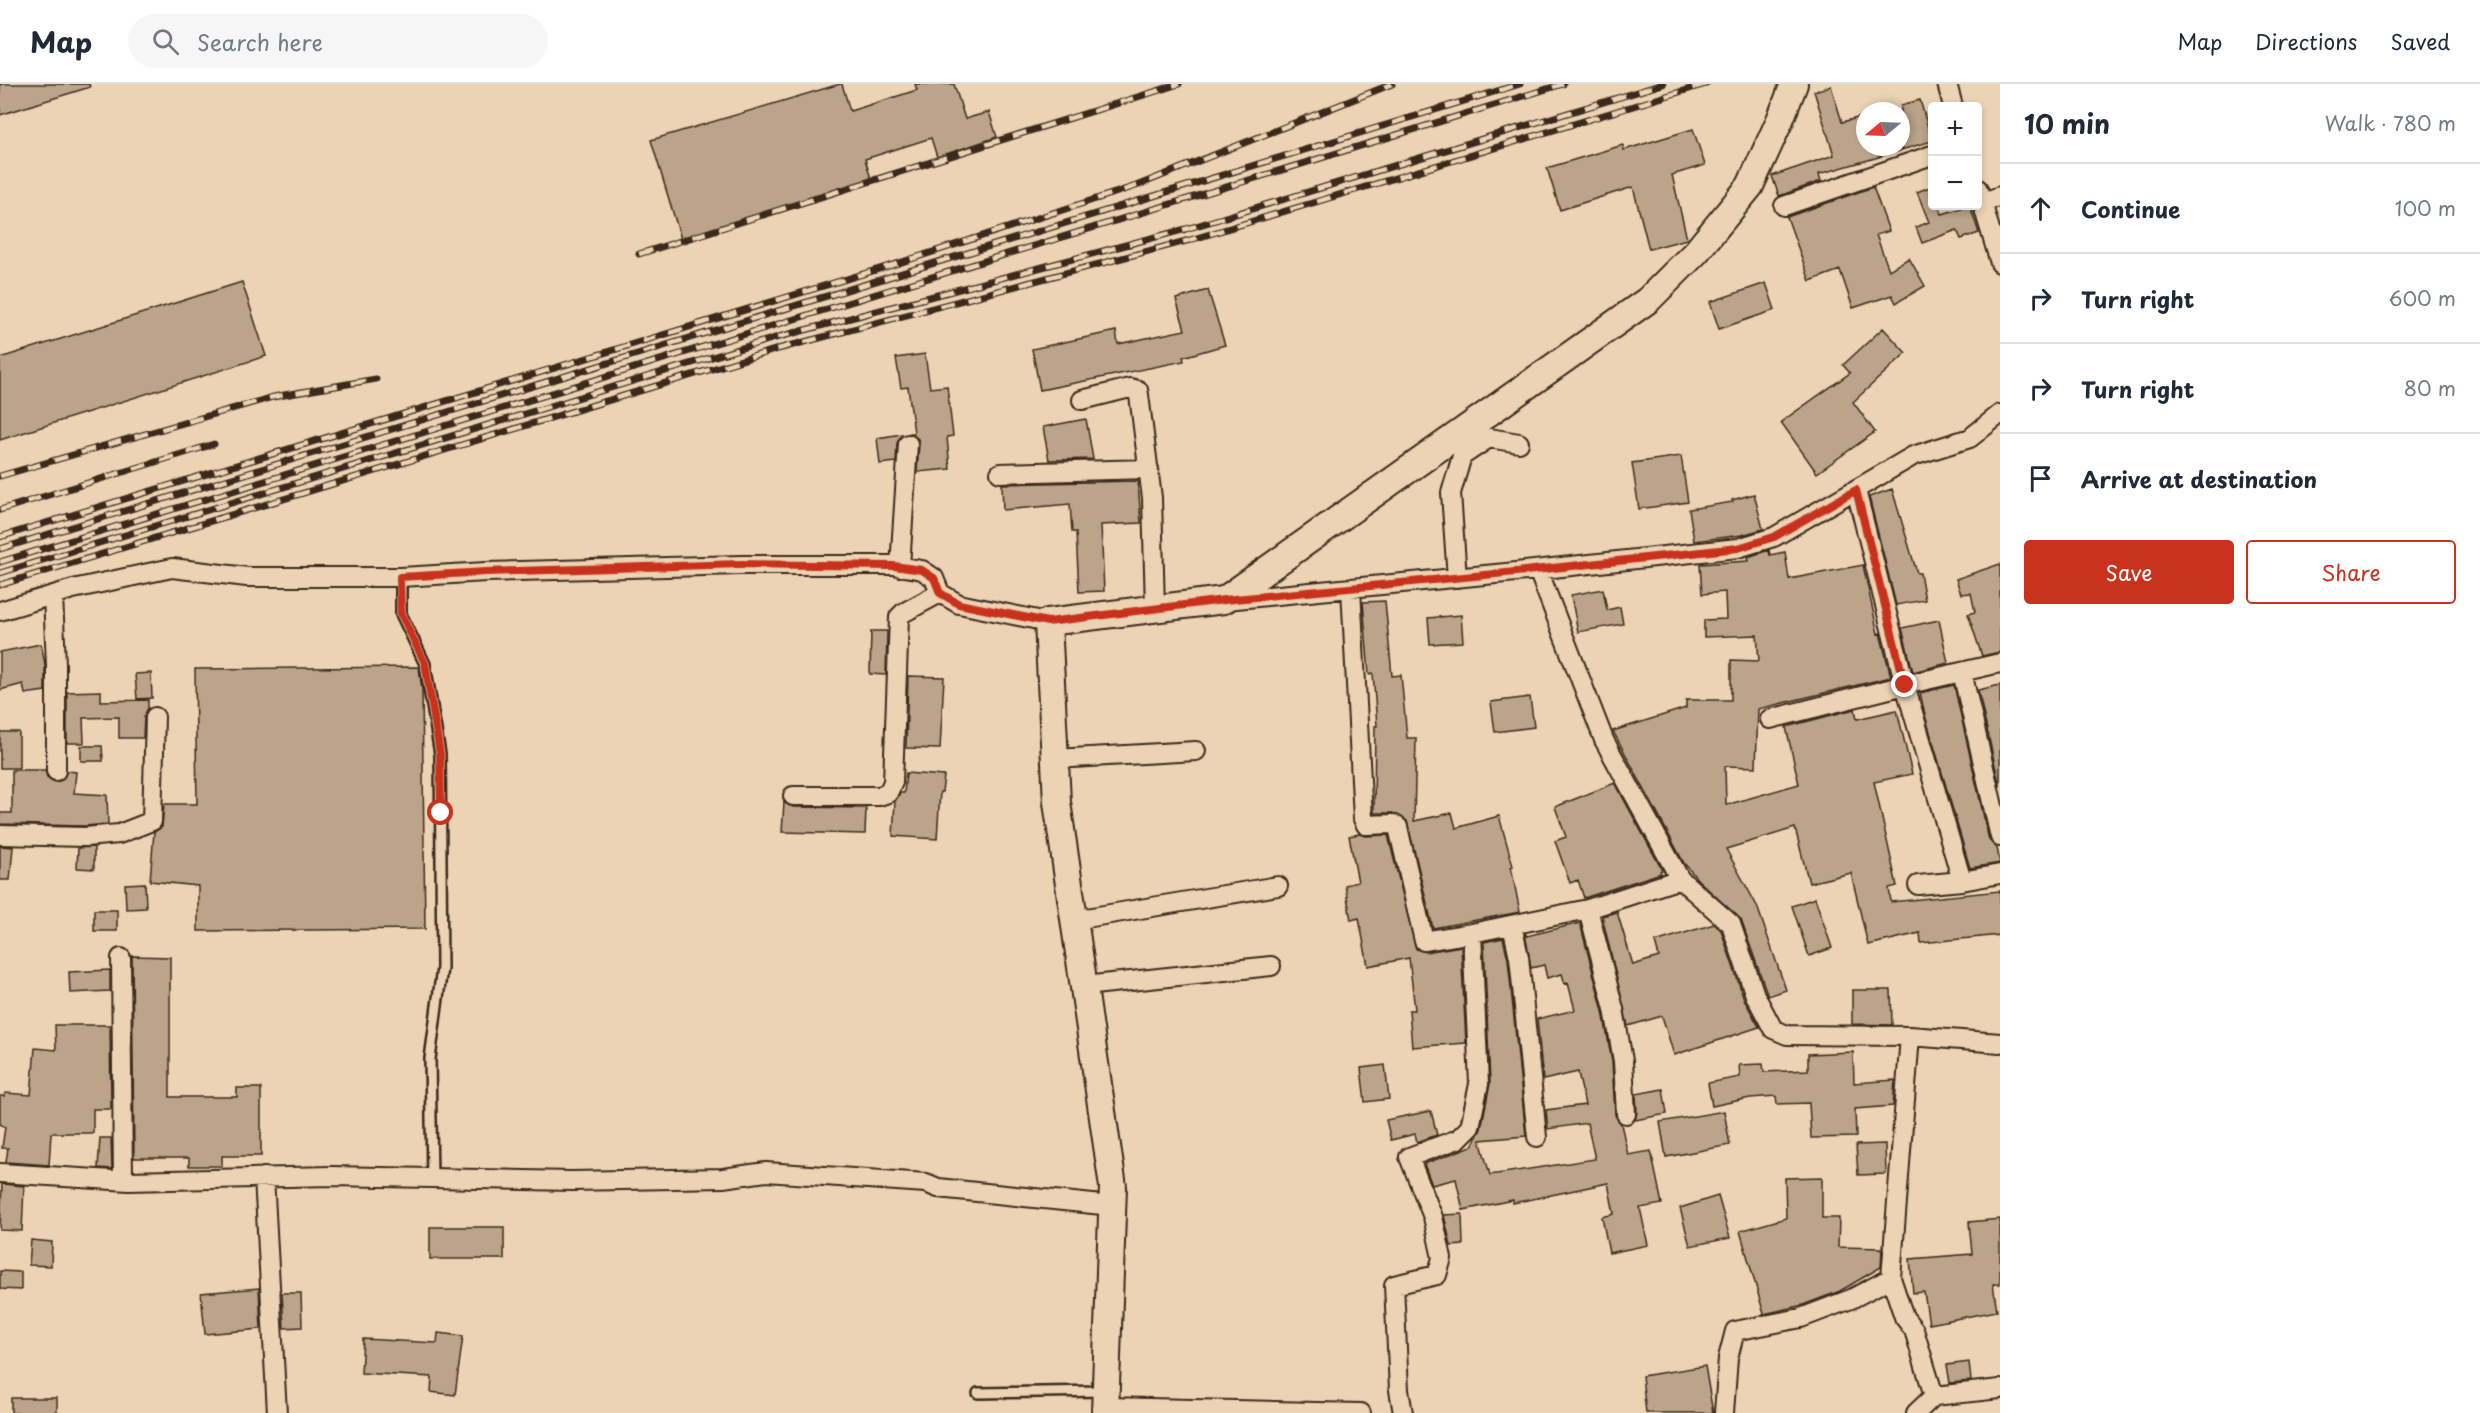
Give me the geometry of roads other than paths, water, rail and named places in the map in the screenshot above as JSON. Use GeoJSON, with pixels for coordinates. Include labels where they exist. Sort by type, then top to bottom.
{"type":"FeatureCollection","features":[{"type":"Feature","properties":{"kind":"street"},"geometry":{"type":"LineString","coordinates":[[1224,600],[1648,300],[1696,252],[1750,186],[1794,84]]}},
{"type":"Feature","properties":{"kind":"street"},"geometry":{"type":"LineString","coordinates":[[1947,84],[1952,102]]}},
{"type":"Feature","properties":{"kind":"street"},"geometry":{"type":"LineString","coordinates":[[1784,206],[1929,156]]}},
{"type":"Feature","properties":{"kind":"street"},"geometry":{"type":"LineString","coordinates":[[1982,196],[2000,196]]}},
{"type":"Feature","properties":{"kind":"street"},"geometry":{"type":"LineString","coordinates":[[1982,206],[2000,263]]}},
{"type":"Feature","properties":{"kind":"street"},"geometry":{"type":"LineString","coordinates":[[1083,400],[1130,388],[1138,390],[1152,498],[1155,608]]}},
{"type":"Feature","properties":{"kind":"street"},"geometry":{"type":"LineString","coordinates":[[0,611],[53,595],[172,568],[246,577],[400,577],[741,564],[900,567],[922,570],[934,578],[940,593],[959,604],[1048,622],[1224,600],[1738,548],[1774,537],[1913,456],[1970,438],[2000,414]]}},
{"type":"Feature","properties":{"kind":"street"},"geometry":{"type":"LineString","coordinates":[[1457,578],[1451,493],[1462,456],[1489,438],[1519,443]]}},
{"type":"Feature","properties":{"kind":"street"},"geometry":{"type":"LineString","coordinates":[[900,567],[908,444]]}},
{"type":"Feature","properties":{"kind":"street"},"geometry":{"type":"LineString","coordinates":[[1000,473],[1149,469]]}},
{"type":"Feature","properties":{"kind":"street"},"geometry":{"type":"LineString","coordinates":[[1856,490],[1905,685],[1962,881]]}},
{"type":"Feature","properties":{"kind":"street"},"geometry":{"type":"LineString","coordinates":[[1538,570],[1604,740],[1680,879],[1731,924],[1755,995],[1773,1029],[1787,1035],[1910,1036],[2000,1043]]}},
{"type":"Feature","properties":{"kind":"street"},"geometry":{"type":"LineString","coordinates":[[1351,588],[1363,819],[1366,825],[1393,824],[1398,827],[1424,941],[1588,909],[1680,879]]}},
{"type":"Feature","properties":{"kind":"street"},"geometry":{"type":"LineString","coordinates":[[793,796],[879,796],[888,793],[893,782],[899,617],[940,593]]}},
{"type":"Feature","properties":{"kind":"street"},"geometry":{"type":"LineString","coordinates":[[53,595],[56,665],[56,771]]}},
{"type":"Feature","properties":{"kind":"street"},"geometry":{"type":"LineString","coordinates":[[1048,622],[1057,802],[1113,1187],[1106,1403],[1361,1413]]}},
{"type":"Feature","properties":{"kind":"street"},"geometry":{"type":"LineString","coordinates":[[1770,719],[2000,663]]}},
{"type":"Feature","properties":{"kind":"street"},"geometry":{"type":"LineString","coordinates":[[1962,672],[2000,837]]}},
{"type":"Feature","properties":{"kind":"street"},"geometry":{"type":"LineString","coordinates":[[0,835],[85,837],[119,834],[152,821],[155,717]]}},
{"type":"Feature","properties":{"kind":"street"},"geometry":{"type":"LineString","coordinates":[[1055,759],[1196,751]]}},
{"type":"Feature","properties":{"kind":"street"},"geometry":{"type":"LineString","coordinates":[[1918,885],[1962,881],[2000,874]]}},
{"type":"Feature","properties":{"kind":"street"},"geometry":{"type":"LineString","coordinates":[[1074,920],[1278,886]]}},
{"type":"Feature","properties":{"kind":"street"},"geometry":{"type":"LineString","coordinates":[[1588,909],[1614,1009],[1623,1061],[1626,1114]]}},
{"type":"Feature","properties":{"kind":"street"},"geometry":{"type":"LineString","coordinates":[[1512,925],[1519,957],[1537,1137]]}},
{"type":"Feature","properties":{"kind":"street"},"geometry":{"type":"LineString","coordinates":[[1403,1413],[1399,1390],[1394,1285],[1437,1275],[1442,1258],[1433,1217],[1410,1157],[1458,1139],[1470,1127],[1479,1084],[1472,933]]}},
{"type":"Feature","properties":{"kind":"street"},"geometry":{"type":"LineString","coordinates":[[121,958],[123,1180]]}},
{"type":"Feature","properties":{"kind":"street"},"geometry":{"type":"LineString","coordinates":[[1084,986],[1271,966]]}},
{"type":"Feature","properties":{"kind":"street"},"geometry":{"type":"LineString","coordinates":[[1910,1036],[1891,1278],[1904,1317],[1914,1330],[1934,1396]]}},
{"type":"Feature","properties":{"kind":"street"},"geometry":{"type":"LineString","coordinates":[[0,1173],[123,1180],[331,1176],[572,1181],[711,1179],[766,1172],[926,1183],[938,1188],[1112,1206]]}},
{"type":"Feature","properties":{"kind":"street"},"geometry":{"type":"LineString","coordinates":[[264,1177],[277,1413]]}},
{"type":"Feature","properties":{"kind":"street"},"geometry":{"type":"LineString","coordinates":[[1724,1413],[1728,1358],[1735,1331],[1801,1318],[1851,1299],[1891,1278]]}},
{"type":"Feature","properties":{"kind":"street"},"geometry":{"type":"LineString","coordinates":[[1916,1413],[1934,1396],[2000,1389]]}},
{"type":"Feature","properties":{"kind":"lane"},"geometry":{"type":"LineString","coordinates":[[400,577],[401,614],[425,663],[440,754],[442,968],[429,1059],[432,1178]]}},
{"type":"Feature","properties":{"kind":"lane"},"geometry":{"type":"LineString","coordinates":[[978,1393],[1106,1403]]}},
{"type":"Feature","properties":{"kind":"railway"},"geometry":{"type":"LineString","coordinates":[[639,254],[1179,84]]}},
{"type":"Feature","properties":{"kind":"railway"},"geometry":{"type":"LineString","coordinates":[[0,537],[899,263],[1136,186],[1392,84]]}},
{"type":"Feature","properties":{"kind":"railway"},"geometry":{"type":"LineString","coordinates":[[0,549],[1520,84]]}},
{"type":"Feature","properties":{"kind":"railway"},"geometry":{"type":"LineString","coordinates":[[0,562],[1563,84]]}},
{"type":"Feature","properties":{"kind":"railway"},"geometry":{"type":"LineString","coordinates":[[0,573],[775,338],[1186,229],[1663,84]]}},
{"type":"Feature","properties":{"kind":"railway"},"geometry":{"type":"LineString","coordinates":[[0,585],[778,349],[1190,240],[1706,84]]}},
{"type":"Feature","properties":{"kind":"railway"},"geometry":{"type":"LineString","coordinates":[[0,476],[273,397],[376,379]]}},
{"type":"Feature","properties":{"kind":"railway"},"geometry":{"type":"LineString","coordinates":[[0,510],[214,444]]}}]}
